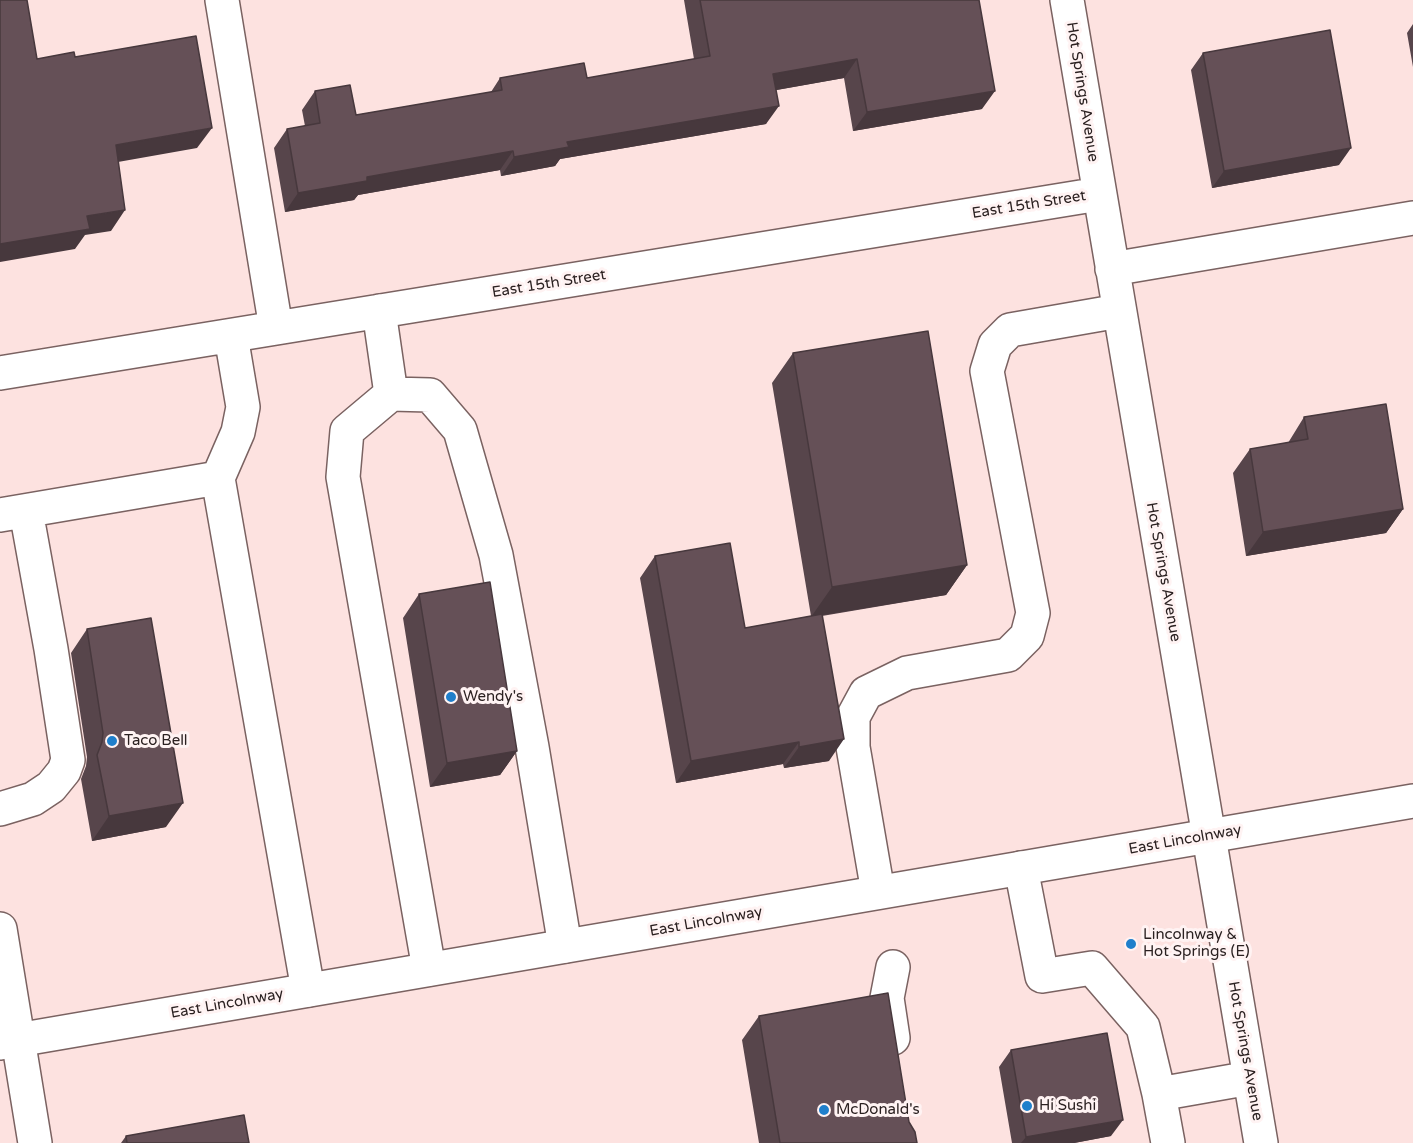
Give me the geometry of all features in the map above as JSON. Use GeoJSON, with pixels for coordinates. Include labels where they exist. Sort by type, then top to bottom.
{"type":"FeatureCollection","features":[{"type":"Feature","properties":{"kind":"street"},"geometry":{"type":"LineString","coordinates":[[222,0],[276,328]]}},
{"type":"Feature","properties":{"kind":"street","name":"Hot Springs Avenue"},"geometry":{"type":"LineString","coordinates":[[1067,0],[1261,1143]]}},
{"type":"Feature","properties":{"kind":"street","name":"East 15th Street"},"geometry":{"type":"LineString","coordinates":[[0,373],[1099,194]]}},
{"type":"Feature","properties":{"kind":"street"},"geometry":{"type":"LineString","coordinates":[[1112,270],[1413,218]]}},
{"type":"Feature","properties":{"kind":"street"},"geometry":{"type":"LineString","coordinates":[[379,311],[391,394]]}},
{"type":"Feature","properties":{"kind":"street"},"geometry":{"type":"LineString","coordinates":[[878,892],[853,747],[853,717],[866,693],[907,673],[1008,655],[1027,636],[1033,613],[987,371],[995,345],[1010,330],[1119,311]]}},
{"type":"Feature","properties":{"kind":"street"},"geometry":{"type":"LineString","coordinates":[[231,336],[243,407],[238,432],[218,478],[308,990]]}},
{"type":"Feature","properties":{"kind":"street"},"geometry":{"type":"LineString","coordinates":[[429,969],[343,477],[346,431],[391,394],[430,395],[460,430],[496,555],[532,747],[565,946]]}},
{"type":"Feature","properties":{"kind":"street"},"geometry":{"type":"LineString","coordinates":[[0,808],[33,800],[51,787],[64,771],[68,760],[51,649],[13,513],[218,478]]}},
{"type":"Feature","properties":{"kind":"street","name":"East Lincolnway"},"geometry":{"type":"LineString","coordinates":[[9,1042],[1413,801]]}},
{"type":"Feature","properties":{"kind":"street"},"geometry":{"type":"LineString","coordinates":[[1021,868],[1042,976],[1092,968],[1143,1027],[1168,1143]]}},
{"type":"Feature","properties":{"kind":"street"},"geometry":{"type":"LineString","coordinates":[[0,929],[9,1042],[35,1143]]}},
{"type":"Feature","properties":{"kind":"street"},"geometry":{"type":"LineString","coordinates":[[893,967],[887,998],[898,1065]]}},
{"type":"Feature","properties":{"kind":"street"},"geometry":{"type":"LineString","coordinates":[[1159,1094],[1250,1078]]}},
{"type":"Feature","properties":{"kind":"building"},"geometry":{"type":"Polygon","coordinates":[[[0,0],[27,0],[37,59],[74,52],[75,57],[196,36],[212,128],[116,145],[125,210],[87,216],[90,229],[0,244],[0,0]]]}},
{"type":"Feature","properties":{"kind":"building"},"geometry":{"type":"Polygon","coordinates":[[[700,0],[979,0],[995,91],[867,112],[857,59],[773,74],[779,106],[567,142],[569,147],[514,157],[513,151],[367,177],[367,181],[298,193],[287,129],[320,123],[315,91],[350,85],[356,115],[502,90],[500,78],[584,63],[587,78],[710,56],[700,0]]]}},
{"type":"Feature","properties":{"kind":"building"},"geometry":{"type":"Polygon","coordinates":[[[1330,30],[1351,148],[1224,171],[1203,53],[1330,30]]]}},
{"type":"Feature","properties":{"kind":"building"},"geometry":{"type":"Polygon","coordinates":[[[928,331],[967,565],[832,587],[793,353],[928,331]]]}},
{"type":"Feature","properties":{"kind":"building"},"geometry":{"type":"Polygon","coordinates":[[[1386,404],[1403,509],[1263,532],[1250,449],[1308,439],[1304,417],[1386,404]]]}},
{"type":"Feature","properties":{"kind":"building"},"geometry":{"type":"Polygon","coordinates":[[[730,543],[745,628],[822,614],[844,739],[799,747],[799,742],[691,761],[655,556],[730,543]]]}},
{"type":"Feature","properties":{"kind":"building","name":"Wendy's"},"geometry":{"type":"Polygon","coordinates":[[[490,582],[517,751],[447,763],[419,594],[490,582]]]}},
{"type":"Feature","properties":{"kind":"building"},"geometry":{"type":"Polygon","coordinates":[[[151,618],[183,803],[109,816],[97,755],[103,733],[87,629],[151,618]]]}},
{"type":"Feature","properties":{"kind":"building"},"geometry":{"type":"Polygon","coordinates":[[[888,993],[909,1122],[915,1132],[917,1143],[780,1143],[759,1016],[888,993]]]}},
{"type":"Feature","properties":{"kind":"building"},"geometry":{"type":"Polygon","coordinates":[[[1107,1033],[1123,1120],[1026,1137],[1011,1050],[1107,1033]]]}},
{"type":"Feature","properties":{"kind":"building"},"geometry":{"type":"Polygon","coordinates":[[[244,1115],[249,1143],[127,1143],[126,1136],[244,1115]]]}},
{"type":"Feature","properties":{"kind":"place","name":"Wendy's"},"geometry":{"type":"Point","coordinates":[451,697]}},
{"type":"Feature","properties":{"kind":"place","name":"Taco Bell"},"geometry":{"type":"Point","coordinates":[112,741]}},
{"type":"Feature","properties":{"kind":"place","name":"Lincolnway & Hot Springs (E)"},"geometry":{"type":"Point","coordinates":[1131,944]}},
{"type":"Feature","properties":{"kind":"place","name":"Hi Sushi"},"geometry":{"type":"Point","coordinates":[1027,1106]}},
{"type":"Feature","properties":{"kind":"place","name":"McDonald's"},"geometry":{"type":"Point","coordinates":[824,1110]}}]}
